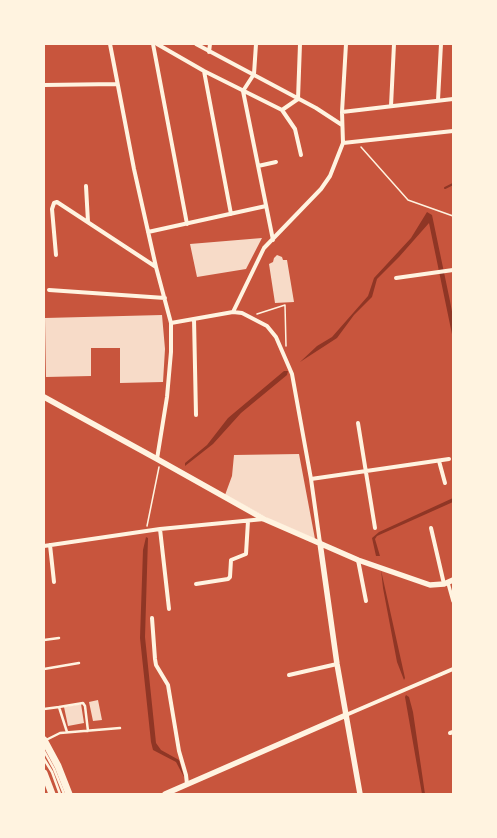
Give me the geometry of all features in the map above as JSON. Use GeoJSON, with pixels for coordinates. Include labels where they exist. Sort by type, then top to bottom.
{"type":"FeatureCollection","features":[{"type":"Feature","properties":{"kind":"main road"},"geometry":{"type":"LineString","coordinates":[[44,741],[58,766],[69,794]]}},
{"type":"Feature","properties":{"kind":"main road"},"geometry":{"type":"LineString","coordinates":[[44,773],[52,794]]}},
{"type":"Feature","properties":{"kind":"street"},"geometry":{"type":"LineString","coordinates":[[110,44],[116,84],[148,232],[172,323],[168,390],[160,460]]}},
{"type":"Feature","properties":{"kind":"street"},"geometry":{"type":"LineString","coordinates":[[153,44],[186,224]]}},
{"type":"Feature","properties":{"kind":"street"},"geometry":{"type":"LineString","coordinates":[[157,44],[204,71],[282,110],[295,128],[301,155]]}},
{"type":"Feature","properties":{"kind":"street"},"geometry":{"type":"LineString","coordinates":[[196,44],[254,74],[342,125]]}},
{"type":"Feature","properties":{"kind":"street"},"geometry":{"type":"LineString","coordinates":[[209,52],[210,44]]}},
{"type":"Feature","properties":{"kind":"street"},"geometry":{"type":"LineString","coordinates":[[256,44],[254,74],[244,91],[272,240]]}},
{"type":"Feature","properties":{"kind":"street"},"geometry":{"type":"LineString","coordinates":[[298,99],[300,44]]}},
{"type":"Feature","properties":{"kind":"street"},"geometry":{"type":"LineString","coordinates":[[233,312],[264,248],[321,189],[330,176],[343,143],[342,112],[346,44]]}},
{"type":"Feature","properties":{"kind":"street"},"geometry":{"type":"LineString","coordinates":[[391,106],[394,44]]}},
{"type":"Feature","properties":{"kind":"street"},"geometry":{"type":"LineString","coordinates":[[438,100],[441,44]]}},
{"type":"Feature","properties":{"kind":"street"},"geometry":{"type":"LineString","coordinates":[[204,71],[231,214]]}},
{"type":"Feature","properties":{"kind":"street"},"geometry":{"type":"LineString","coordinates":[[44,85],[116,84]]}},
{"type":"Feature","properties":{"kind":"street"},"geometry":{"type":"LineString","coordinates":[[282,110],[298,99]]}},
{"type":"Feature","properties":{"kind":"street"},"geometry":{"type":"LineString","coordinates":[[342,112],[453,99]]}},
{"type":"Feature","properties":{"kind":"street"},"geometry":{"type":"LineString","coordinates":[[343,143],[453,131]]}},
{"type":"Feature","properties":{"kind":"street"},"geometry":{"type":"LineString","coordinates":[[258,166],[276,162]]}},
{"type":"Feature","properties":{"kind":"street"},"geometry":{"type":"LineString","coordinates":[[86,186],[88,222]]}},
{"type":"Feature","properties":{"kind":"street"},"geometry":{"type":"LineString","coordinates":[[56,256],[52,209],[54,203],[57,202],[156,267]]}},
{"type":"Feature","properties":{"kind":"street"},"geometry":{"type":"LineString","coordinates":[[148,232],[266,206]]}},
{"type":"Feature","properties":{"kind":"street"},"geometry":{"type":"LineString","coordinates":[[396,278],[453,270]]}},
{"type":"Feature","properties":{"kind":"street"},"geometry":{"type":"LineString","coordinates":[[50,290],[165,298]]}},
{"type":"Feature","properties":{"kind":"street"},"geometry":{"type":"LineString","coordinates":[[172,323],[233,312],[251,316],[267,326],[276,337],[292,374],[311,479],[337,664],[360,794]]}},
{"type":"Feature","properties":{"kind":"street"},"geometry":{"type":"LineString","coordinates":[[194,319],[196,415]]}},
{"type":"Feature","properties":{"kind":"street"},"geometry":{"type":"LineString","coordinates":[[44,397],[264,519],[358,560],[437,586],[448,582]]}},
{"type":"Feature","properties":{"kind":"street"},"geometry":{"type":"LineString","coordinates":[[358,423],[375,528]]}},
{"type":"Feature","properties":{"kind":"street"},"geometry":{"type":"LineString","coordinates":[[311,479],[450,459]]}},
{"type":"Feature","properties":{"kind":"street"},"geometry":{"type":"LineString","coordinates":[[439,461],[445,483]]}},
{"type":"Feature","properties":{"kind":"street"},"geometry":{"type":"LineString","coordinates":[[44,546],[160,529],[264,519]]}},
{"type":"Feature","properties":{"kind":"street"},"geometry":{"type":"LineString","coordinates":[[196,584],[228,579],[230,577],[231,560],[246,554],[248,521]]}},
{"type":"Feature","properties":{"kind":"street"},"geometry":{"type":"LineString","coordinates":[[431,528],[453,601]]}},
{"type":"Feature","properties":{"kind":"street"},"geometry":{"type":"LineString","coordinates":[[160,529],[168,609]]}},
{"type":"Feature","properties":{"kind":"street"},"geometry":{"type":"LineString","coordinates":[[50,545],[54,582]]}},
{"type":"Feature","properties":{"kind":"street"},"geometry":{"type":"LineString","coordinates":[[358,560],[366,601]]}},
{"type":"Feature","properties":{"kind":"street"},"geometry":{"type":"LineString","coordinates":[[152,618],[156,665],[168,685],[179,752],[184,766],[187,784]]}},
{"type":"Feature","properties":{"kind":"street"},"geometry":{"type":"LineString","coordinates":[[289,675],[337,664]]}},
{"type":"Feature","properties":{"kind":"street"},"geometry":{"type":"LineString","coordinates":[[165,794],[453,669]]}},
{"type":"Feature","properties":{"kind":"lane"},"geometry":{"type":"LineString","coordinates":[[44,640],[59,638]]}},
{"type":"Feature","properties":{"kind":"lane"},"geometry":{"type":"LineString","coordinates":[[44,669],[79,663]]}},
{"type":"Feature","properties":{"kind":"lane"},"geometry":{"type":"LineString","coordinates":[[44,709],[83,703],[85,706],[88,731]]}},
{"type":"Feature","properties":{"kind":"lane"},"geometry":{"type":"LineString","coordinates":[[59,707],[67,732]]}},
{"type":"Feature","properties":{"kind":"lane"},"geometry":{"type":"LineString","coordinates":[[44,741],[60,733],[120,728]]}},
{"type":"Feature","properties":{"kind":"lane"},"geometry":{"type":"LineString","coordinates":[[44,751],[54,769],[64,794]]}},
{"type":"Feature","properties":{"kind":"lane"},"geometry":{"type":"LineString","coordinates":[[44,758],[52,772],[60,794]]}},
{"type":"Feature","properties":{"kind":"path"},"geometry":{"type":"LineString","coordinates":[[356,142],[408,200],[453,216]]}},
{"type":"Feature","properties":{"kind":"path"},"geometry":{"type":"LineString","coordinates":[[251,316],[285,305],[286,359]]}},
{"type":"Feature","properties":{"kind":"path"},"geometry":{"type":"LineString","coordinates":[[145,532],[160,460]]}},
{"type":"Feature","properties":{"kind":"shaded area"},"geometry":{"type":"Polygon","coordinates":[[[427,212],[432,215],[450,301],[453,317],[453,339],[429,223],[377,279],[372,297],[354,315],[337,338],[300,362],[317,346],[332,337],[368,296],[374,278],[411,238],[427,212]]]}},
{"type":"Feature","properties":{"kind":"shaded area"},"geometry":{"type":"Polygon","coordinates":[[[284,371],[288,371],[287,375],[241,413],[213,444],[185,466],[185,463],[207,445],[228,418],[284,371]]]}},
{"type":"Feature","properties":{"kind":"shaded area"},"geometry":{"type":"Polygon","coordinates":[[[453,498],[453,502],[377,536],[375,539],[380,556],[376,556],[372,538],[379,532],[453,498]]]}},
{"type":"Feature","properties":{"kind":"shaded area"},"geometry":{"type":"Polygon","coordinates":[[[146,537],[148,538],[145,637],[156,743],[161,750],[179,760],[184,777],[176,762],[153,750],[151,742],[140,638],[143,550],[146,537]]]}},
{"type":"Feature","properties":{"kind":"shaded area"},"geometry":{"type":"Polygon","coordinates":[[[381,570],[405,678],[404,680],[397,662],[381,570]]]}},
{"type":"Feature","properties":{"kind":"shaded area"},"geometry":{"type":"Polygon","coordinates":[[[406,695],[409,697],[413,712],[425,794],[422,794],[405,697],[406,695]]]}},
{"type":"Feature","properties":{"kind":"building"},"geometry":{"type":"Polygon","coordinates":[[[262,238],[246,269],[197,277],[190,244],[262,238]]]}},
{"type":"Feature","properties":{"kind":"building"},"geometry":{"type":"Polygon","coordinates":[[[277,255],[282,257],[283,260],[287,260],[294,302],[275,303],[269,264],[273,262],[277,255]]]}},
{"type":"Feature","properties":{"kind":"building"},"geometry":{"type":"Polygon","coordinates":[[[162,315],[165,349],[163,382],[120,383],[120,348],[91,348],[91,376],[46,377],[45,318],[162,315]]]}},
{"type":"Feature","properties":{"kind":"building"},"geometry":{"type":"Polygon","coordinates":[[[299,454],[315,539],[271,520],[225,495],[232,476],[234,455],[299,454]]]}},
{"type":"Feature","properties":{"kind":"building"},"geometry":{"type":"Polygon","coordinates":[[[98,700],[102,720],[93,721],[89,702],[98,700]]]}},
{"type":"Feature","properties":{"kind":"building"},"geometry":{"type":"Polygon","coordinates":[[[81,704],[84,723],[68,726],[64,707],[81,704]]]}},
{"type":"Feature","properties":{"kind":"waterway"},"geometry":{"type":"LineString","coordinates":[[445,188],[453,184]]}}]}
